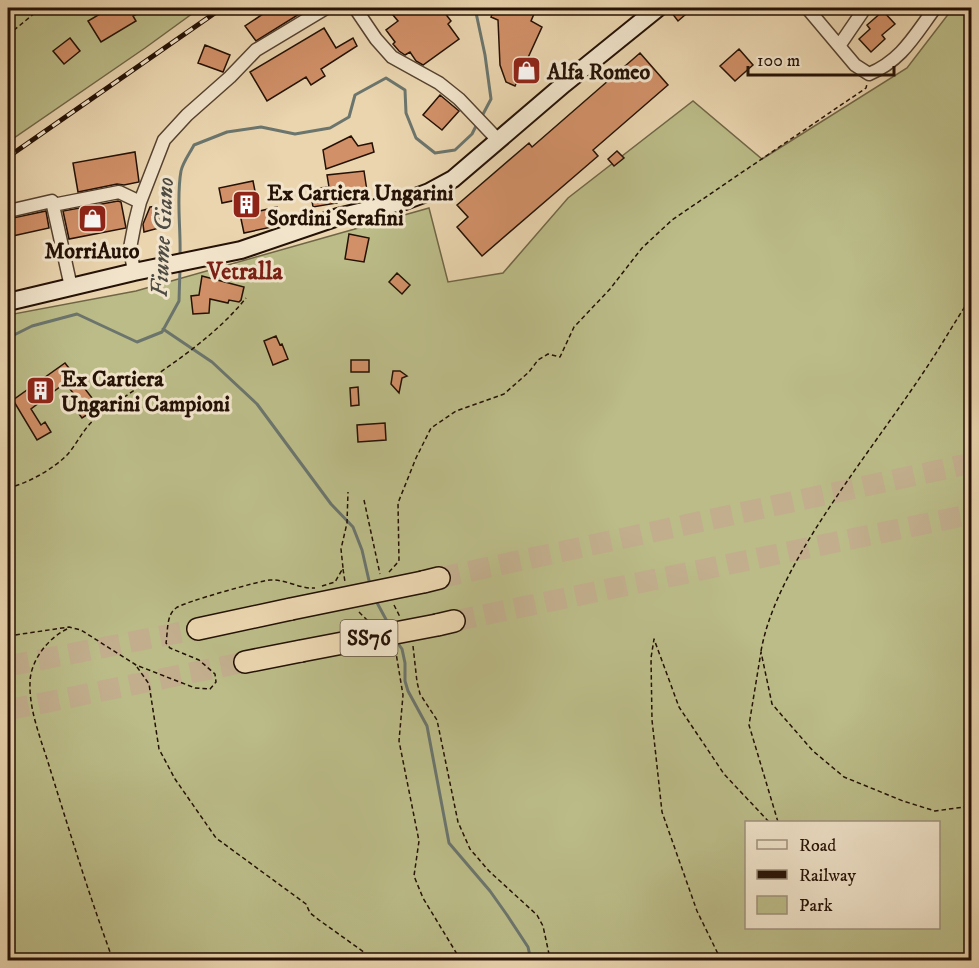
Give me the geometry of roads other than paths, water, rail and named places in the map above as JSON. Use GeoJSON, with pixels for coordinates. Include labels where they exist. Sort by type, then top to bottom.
{"type":"FeatureCollection","features":[{"type":"Feature","properties":{"kind":"highway","name":"SS76"},"geometry":{"type":"LineString","coordinates":[[198,629],[431,580]]}},
{"type":"Feature","properties":{"kind":"highway","name":"SS76"},"geometry":{"type":"LineString","coordinates":[[245,662],[445,623]]}},
{"type":"Feature","properties":{"kind":"main road"},"geometry":{"type":"LineString","coordinates":[[8,302],[71,286],[241,250],[338,217],[421,195],[453,179],[564,84],[658,8]]}},
{"type":"Feature","properties":{"kind":"street"},"geometry":{"type":"LineString","coordinates":[[134,272],[130,248],[140,202],[164,140],[256,50],[326,8]]}},
{"type":"Feature","properties":{"kind":"street"},"geometry":{"type":"LineString","coordinates":[[355,8],[376,39],[393,57],[439,83],[459,99],[498,140]]}},
{"type":"Feature","properties":{"kind":"street"},"geometry":{"type":"LineString","coordinates":[[807,8],[855,65],[869,74],[886,67],[904,51],[935,8]]}},
{"type":"Feature","properties":{"kind":"street"},"geometry":{"type":"LineString","coordinates":[[839,46],[866,8]]}},
{"type":"Feature","properties":{"kind":"street"},"geometry":{"type":"LineString","coordinates":[[53,205],[119,192],[140,202]]}},
{"type":"Feature","properties":{"kind":"street"},"geometry":{"type":"LineString","coordinates":[[13,210],[52,201],[71,286]]}},
{"type":"Feature","properties":{"kind":"waterway","name":"Fiume Giano"},"geometry":{"type":"LineString","coordinates":[[475,8],[491,99],[481,118]]}},
{"type":"Feature","properties":{"kind":"waterway","name":"Fiume Giano"},"geometry":{"type":"LineString","coordinates":[[180,256],[180,181],[182,168],[194,145],[227,132],[261,127],[295,134],[330,128],[349,117],[355,95],[386,78],[405,90],[406,113],[416,138],[435,153],[455,150],[472,134],[477,124]]}},
{"type":"Feature","properties":{"kind":"waterway","name":"Fiume Giano"},"geometry":{"type":"LineString","coordinates":[[8,338],[32,326],[77,314],[137,342],[162,332],[179,301],[180,268]]}},
{"type":"Feature","properties":{"kind":"waterway"},"geometry":{"type":"LineString","coordinates":[[163,329],[212,362],[257,404],[331,504],[353,527],[362,550],[370,585]]}},
{"type":"Feature","properties":{"kind":"waterway"},"geometry":{"type":"LineString","coordinates":[[375,599],[389,625]]}},
{"type":"Feature","properties":{"kind":"waterway"},"geometry":{"type":"LineString","coordinates":[[397,642],[402,649],[408,691],[427,726],[449,843],[490,891],[507,915],[528,947],[531,960]]}},
{"type":"Feature","properties":{"kind":"tunnel"},"geometry":{"type":"LineString","coordinates":[[439,578],[972,463]]}},
{"type":"Feature","properties":{"kind":"tunnel"},"geometry":{"type":"LineString","coordinates":[[454,621],[972,514]]}},
{"type":"Feature","properties":{"kind":"tunnel"},"geometry":{"type":"LineString","coordinates":[[8,666],[198,629]]}},
{"type":"Feature","properties":{"kind":"tunnel"},"geometry":{"type":"LineString","coordinates":[[8,710],[245,662]]}},
{"type":"Feature","properties":{"kind":"railway"},"geometry":{"type":"LineString","coordinates":[[8,157],[222,8]]}},
{"type":"Feature","properties":{"kind":"place","name":"Alfa Romeo"},"geometry":{"type":"Point","coordinates":[526,71]}},
{"type":"Feature","properties":{"kind":"place","name":"Ex Cartiera Ungarini Sordini Serafini"},"geometry":{"type":"Point","coordinates":[246,205]}},
{"type":"Feature","properties":{"kind":"place","name":"MorriAuto"},"geometry":{"type":"Point","coordinates":[92,218]}},
{"type":"Feature","properties":{"kind":"place","name":"Ex Cartiera Ungarini Campioni"},"geometry":{"type":"Point","coordinates":[40,391]}},
{"type":"Feature","properties":{"kind":"district","name":"Vetralla"},"geometry":{"type":"Point","coordinates":[245,271]}}]}
